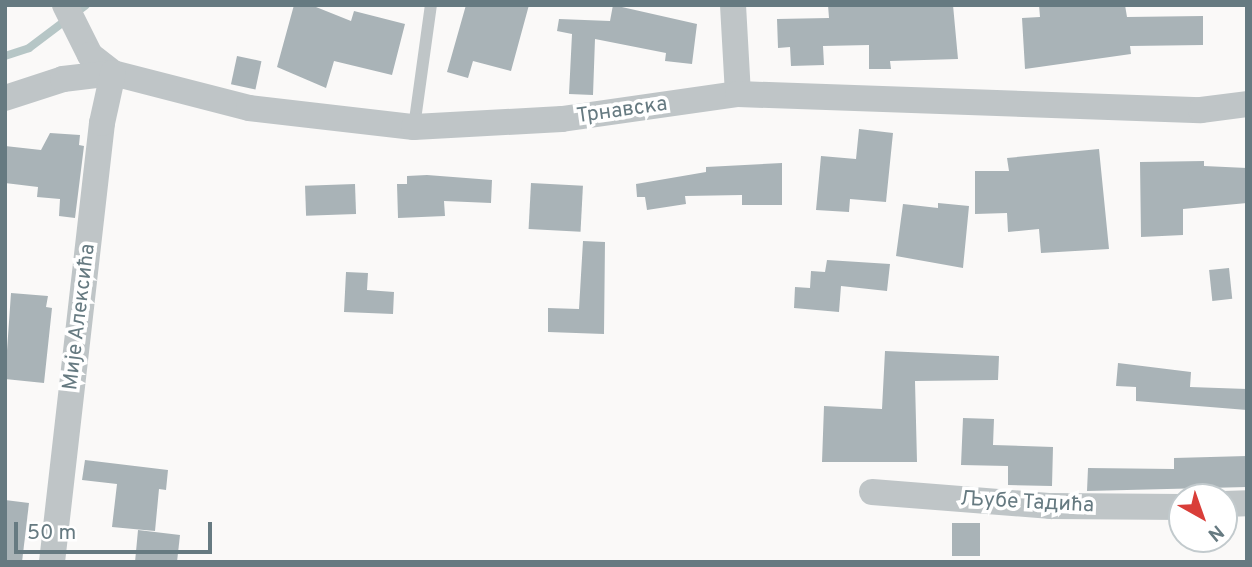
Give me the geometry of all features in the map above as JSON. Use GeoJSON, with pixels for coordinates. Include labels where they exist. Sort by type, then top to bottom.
{"type":"FeatureCollection","features":[{"type":"Feature","properties":{"kind":"street"},"geometry":{"type":"LineString","coordinates":[[65,5],[83,41],[113,73]]}},
{"type":"Feature","properties":{"kind":"street"},"geometry":{"type":"LineString","coordinates":[[733,5],[738,94]]}},
{"type":"Feature","properties":{"kind":"street","name":"Трнавска"},"geometry":{"type":"LineString","coordinates":[[5,99],[63,79],[113,73],[249,108],[414,127],[562,119],[738,94],[1201,110],[1247,104]]}},
{"type":"Feature","properties":{"kind":"street","name":"Мије Алексића"},"geometry":{"type":"LineString","coordinates":[[52,562],[102,123],[113,73]]}},
{"type":"Feature","properties":{"kind":"street","name":"Љубе Тадића"},"geometry":{"type":"LineString","coordinates":[[872,492],[1051,506],[1168,507]]}},
{"type":"Feature","properties":{"kind":"lane"},"geometry":{"type":"LineString","coordinates":[[414,127],[431,5]]}},
{"type":"Feature","properties":{"kind":"building"},"geometry":{"type":"Polygon","coordinates":[[[294,5],[311,5],[351,21],[354,11],[405,24],[392,75],[334,61],[326,88],[277,67],[294,5]]]}},
{"type":"Feature","properties":{"kind":"building"},"geometry":{"type":"Polygon","coordinates":[[[466,5],[529,5],[511,71],[473,61],[468,78],[447,72],[466,5]]]}},
{"type":"Feature","properties":{"kind":"building"},"geometry":{"type":"Polygon","coordinates":[[[613,5],[697,24],[692,64],[665,61],[666,53],[595,39],[593,95],[569,94],[572,34],[557,31],[559,19],[610,21],[613,5]]]}},
{"type":"Feature","properties":{"kind":"building"},"geometry":{"type":"Polygon","coordinates":[[[828,5],[953,5],[958,59],[890,61],[891,69],[869,69],[869,45],[823,46],[824,65],[791,66],[790,47],[778,48],[777,19],[829,18],[828,5]]]}},
{"type":"Feature","properties":{"kind":"building"},"geometry":{"type":"Polygon","coordinates":[[[1039,5],[1125,5],[1127,17],[1203,16],[1203,45],[1130,46],[1131,54],[1025,69],[1022,18],[1040,17],[1039,5]]]}},
{"type":"Feature","properties":{"kind":"building"},"geometry":{"type":"Polygon","coordinates":[[[237,56],[261,61],[255,90],[231,84],[237,56]]]}},
{"type":"Feature","properties":{"kind":"building"},"geometry":{"type":"Polygon","coordinates":[[[859,129],[893,133],[886,202],[850,199],[849,212],[816,210],[821,156],[856,159],[859,129]]]}},
{"type":"Feature","properties":{"kind":"building"},"geometry":{"type":"Polygon","coordinates":[[[50,133],[80,135],[79,145],[84,146],[75,218],[59,216],[60,199],[37,197],[38,187],[5,183],[5,146],[41,150],[50,133]]]}},
{"type":"Feature","properties":{"kind":"building"},"geometry":{"type":"Polygon","coordinates":[[[1099,149],[1109,249],[1041,253],[1039,229],[1008,232],[1007,213],[975,214],[975,171],[1009,171],[1007,158],[1099,149]]]}},
{"type":"Feature","properties":{"kind":"building"},"geometry":{"type":"Polygon","coordinates":[[[1204,161],[1204,166],[1247,168],[1247,203],[1183,209],[1183,235],[1141,237],[1140,162],[1204,161]]]}},
{"type":"Feature","properties":{"kind":"building"},"geometry":{"type":"Polygon","coordinates":[[[782,163],[782,205],[742,205],[742,195],[685,196],[686,204],[647,210],[645,197],[637,197],[636,184],[706,172],[706,167],[782,163]]]}},
{"type":"Feature","properties":{"kind":"building"},"geometry":{"type":"Polygon","coordinates":[[[407,176],[492,180],[491,203],[444,201],[445,216],[398,218],[397,184],[407,184],[407,176]]]}},
{"type":"Feature","properties":{"kind":"building"},"geometry":{"type":"Polygon","coordinates":[[[531,183],[583,186],[581,232],[529,229],[531,183]]]}},
{"type":"Feature","properties":{"kind":"building"},"geometry":{"type":"Polygon","coordinates":[[[355,184],[356,214],[306,216],[305,186],[355,184]]]}},
{"type":"Feature","properties":{"kind":"building"},"geometry":{"type":"Polygon","coordinates":[[[938,203],[969,206],[963,268],[896,256],[903,204],[938,208],[938,203]]]}},
{"type":"Feature","properties":{"kind":"building"},"geometry":{"type":"Polygon","coordinates":[[[583,241],[605,242],[604,334],[548,332],[548,308],[579,309],[583,241]]]}},
{"type":"Feature","properties":{"kind":"building"},"geometry":{"type":"Polygon","coordinates":[[[827,260],[890,264],[887,291],[841,286],[839,312],[794,308],[795,287],[810,288],[811,271],[825,272],[827,260]]]}},
{"type":"Feature","properties":{"kind":"building"},"geometry":{"type":"Polygon","coordinates":[[[1229,268],[1232,299],[1212,301],[1209,270],[1229,268]]]}},
{"type":"Feature","properties":{"kind":"building"},"geometry":{"type":"Polygon","coordinates":[[[346,272],[368,273],[367,290],[394,292],[393,314],[344,312],[346,272]]]}},
{"type":"Feature","properties":{"kind":"building"},"geometry":{"type":"Polygon","coordinates":[[[11,293],[48,296],[46,307],[52,308],[44,383],[5,379],[11,293]]]}},
{"type":"Feature","properties":{"kind":"building"},"geometry":{"type":"Polygon","coordinates":[[[885,351],[999,356],[998,380],[915,381],[917,462],[822,462],[824,406],[882,409],[885,351]]]}},
{"type":"Feature","properties":{"kind":"building"},"geometry":{"type":"Polygon","coordinates":[[[1118,363],[1191,372],[1190,387],[1247,389],[1247,410],[1136,401],[1136,387],[1116,386],[1118,363]]]}},
{"type":"Feature","properties":{"kind":"building"},"geometry":{"type":"Polygon","coordinates":[[[963,418],[994,419],[993,445],[1053,447],[1052,486],[1008,485],[1008,466],[961,465],[963,418]]]}},
{"type":"Feature","properties":{"kind":"building"},"geometry":{"type":"Polygon","coordinates":[[[1247,456],[1247,487],[1238,487],[1238,483],[1168,483],[1168,489],[1087,491],[1088,468],[1174,469],[1174,458],[1247,456]]]}},
{"type":"Feature","properties":{"kind":"building"},"geometry":{"type":"Polygon","coordinates":[[[85,460],[168,470],[166,490],[159,489],[155,531],[112,527],[117,484],[82,480],[85,460]]]}},
{"type":"Feature","properties":{"kind":"building"},"geometry":{"type":"Polygon","coordinates":[[[5,500],[29,503],[22,562],[5,562],[5,500]]]}},
{"type":"Feature","properties":{"kind":"building"},"geometry":{"type":"Polygon","coordinates":[[[952,523],[980,523],[980,556],[952,556],[952,523]]]}},
{"type":"Feature","properties":{"kind":"building"},"geometry":{"type":"Polygon","coordinates":[[[138,530],[180,535],[177,562],[135,562],[138,530]]]}},
{"type":"Feature","properties":{"kind":"waterway"},"geometry":{"type":"LineString","coordinates":[[5,56],[29,48],[86,5]]}}]}
